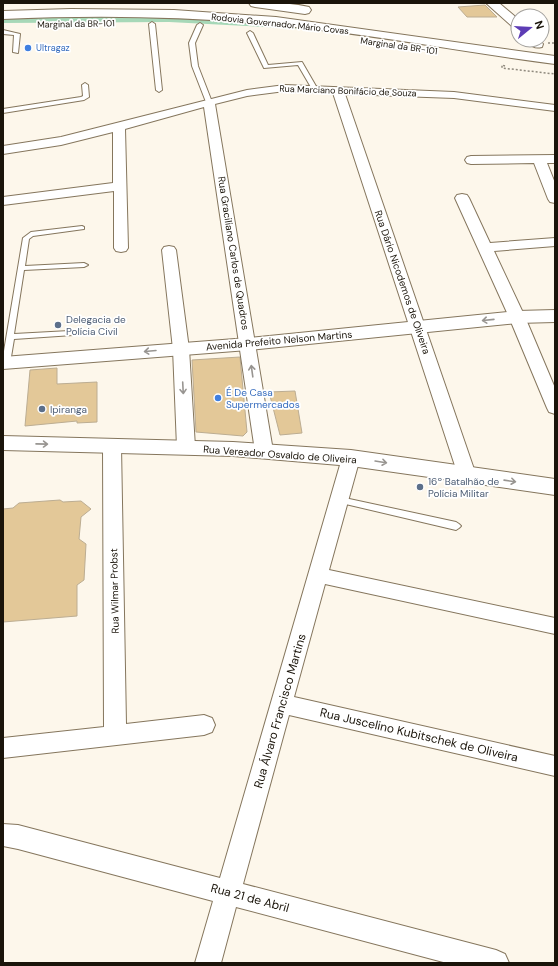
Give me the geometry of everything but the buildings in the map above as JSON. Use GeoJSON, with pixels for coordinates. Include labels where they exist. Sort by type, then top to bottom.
{"type":"FeatureCollection","features":[{"type":"Feature","properties":{"kind":"main road"},"geometry":{"type":"LineString","coordinates":[[255,3],[320,12]]}},
{"type":"Feature","properties":{"kind":"main road"},"geometry":{"type":"LineString","coordinates":[[492,3],[510,18]]}},
{"type":"Feature","properties":{"kind":"main road"},"geometry":{"type":"LineString","coordinates":[[106,7],[299,9]]}},
{"type":"Feature","properties":{"kind":"main road","name":"Rodovia Governador Mário Covas"},"geometry":{"type":"LineString","coordinates":[[3,10],[106,7],[215,11],[296,18],[510,42]]}},
{"type":"Feature","properties":{"kind":"main road","name":"Rodovia Governador Mário Covas"},"geometry":{"type":"LineString","coordinates":[[3,15],[121,12],[276,21],[555,60]]}},
{"type":"Feature","properties":{"kind":"main road"},"geometry":{"type":"LineString","coordinates":[[276,21],[376,43]]}},
{"type":"Feature","properties":{"kind":"main road","name":"Marginal da BR-101"},"geometry":{"type":"LineString","coordinates":[[5,28],[92,23],[200,25],[291,32],[555,68]]}},
{"type":"Feature","properties":{"kind":"main road","name":"Avenida Prefeito Nelson Martins"},"geometry":{"type":"LineString","coordinates":[[5,363],[248,344],[517,317],[555,316]]}},
{"type":"Feature","properties":{"kind":"main road","name":"Rua Vereador Osvaldo de Oliveira"},"geometry":{"type":"LineString","coordinates":[[3,443],[186,447],[264,451],[351,458],[555,487]]}},
{"type":"Feature","properties":{"kind":"street","name":"Rua Marciano Bonifácio de Souza"},"geometry":{"type":"LineString","coordinates":[[3,150],[61,141],[119,127],[209,102],[285,88],[314,88],[454,95],[555,108]]}},
{"type":"Feature","properties":{"kind":"street","name":"Rua Dário Nicodemos de Oliveira"},"geometry":{"type":"LineString","coordinates":[[338,90],[467,475]]}},
{"type":"Feature","properties":{"kind":"street","name":"Rua Graciliano Carlos de Quadros"},"geometry":{"type":"LineString","coordinates":[[209,102],[264,451]]}},
{"type":"Feature","properties":{"kind":"street"},"geometry":{"type":"LineString","coordinates":[[119,127],[121,248]]}},
{"type":"Feature","properties":{"kind":"street"},"geometry":{"type":"LineString","coordinates":[[539,159],[555,199]]}},
{"type":"Feature","properties":{"kind":"street"},"geometry":{"type":"LineString","coordinates":[[471,160],[555,159]]}},
{"type":"Feature","properties":{"kind":"street"},"geometry":{"type":"LineString","coordinates":[[3,201],[120,186]]}},
{"type":"Feature","properties":{"kind":"street"},"geometry":{"type":"LineString","coordinates":[[462,198],[517,317],[555,408]]}},
{"type":"Feature","properties":{"kind":"street"},"geometry":{"type":"LineString","coordinates":[[485,248],[555,242]]}},
{"type":"Feature","properties":{"kind":"street"},"geometry":{"type":"LineString","coordinates":[[169,250],[181,349],[186,447]]}},
{"type":"Feature","properties":{"kind":"street","name":"Rua Wilmar Probst"},"geometry":{"type":"LineString","coordinates":[[112,446],[115,736]]}},
{"type":"Feature","properties":{"kind":"street","name":"Rua Álvaro Francisco Martins"},"geometry":{"type":"LineString","coordinates":[[208,963],[351,458]]}},
{"type":"Feature","properties":{"kind":"street"},"geometry":{"type":"LineString","coordinates":[[319,575],[555,626]]}},
{"type":"Feature","properties":{"kind":"street","name":"Rua Juscelino Kubitschek de Oliveira"},"geometry":{"type":"LineString","coordinates":[[282,704],[555,766]]}},
{"type":"Feature","properties":{"kind":"street"},"geometry":{"type":"LineString","coordinates":[[3,748],[204,725]]}},
{"type":"Feature","properties":{"kind":"street","name":"Rua 21 de Abril"},"geometry":{"type":"LineString","coordinates":[[3,835],[18,837],[496,963]]}},
{"type":"Feature","properties":{"kind":"lane"},"geometry":{"type":"LineString","coordinates":[[152,24],[159,90]]}},
{"type":"Feature","properties":{"kind":"lane"},"geometry":{"type":"LineString","coordinates":[[200,25],[192,43],[196,66],[209,102]]}},
{"type":"Feature","properties":{"kind":"lane"},"geometry":{"type":"LineString","coordinates":[[5,28],[17,34],[16,52]]}},
{"type":"Feature","properties":{"kind":"lane"},"geometry":{"type":"LineString","coordinates":[[250,33],[266,67],[300,64],[314,88]]}},
{"type":"Feature","properties":{"kind":"lane"},"geometry":{"type":"LineString","coordinates":[[3,111],[86,98],[85,85]]}},
{"type":"Feature","properties":{"kind":"lane"},"geometry":{"type":"LineString","coordinates":[[5,363],[11,337],[26,238],[31,234],[82,228]]}},
{"type":"Feature","properties":{"kind":"lane"},"geometry":{"type":"LineString","coordinates":[[22,268],[84,265]]}},
{"type":"Feature","properties":{"kind":"lane"},"geometry":{"type":"LineString","coordinates":[[11,337],[88,332]]}},
{"type":"Feature","properties":{"kind":"lane"},"geometry":{"type":"LineString","coordinates":[[340,500],[456,526]]}},
{"type":"Feature","properties":{"kind":"path"},"geometry":{"type":"LineString","coordinates":[[502,65],[555,73],[502,68],[502,65]]}},
{"type":"Feature","properties":{"kind":"green space"},"geometry":{"type":"Polygon","coordinates":[[[121,15],[250,23],[305,29],[169,22],[3,23],[3,19],[121,15]]]}},
{"type":"Feature","properties":{"kind":"place","name":"Ultragaz"},"geometry":{"type":"Point","coordinates":[28,48]}},
{"type":"Feature","properties":{"kind":"place","name":"Delegacia de Polícia Civil"},"geometry":{"type":"Point","coordinates":[58,325]}},
{"type":"Feature","properties":{"kind":"place","name":"É De Casa Supermercados"},"geometry":{"type":"Point","coordinates":[218,398]}},
{"type":"Feature","properties":{"kind":"place","name":"Ipiranga"},"geometry":{"type":"Point","coordinates":[42,409]}},
{"type":"Feature","properties":{"kind":"place","name":"16º Batalhão de Polícia Militar"},"geometry":{"type":"Point","coordinates":[420,487]}}]}
